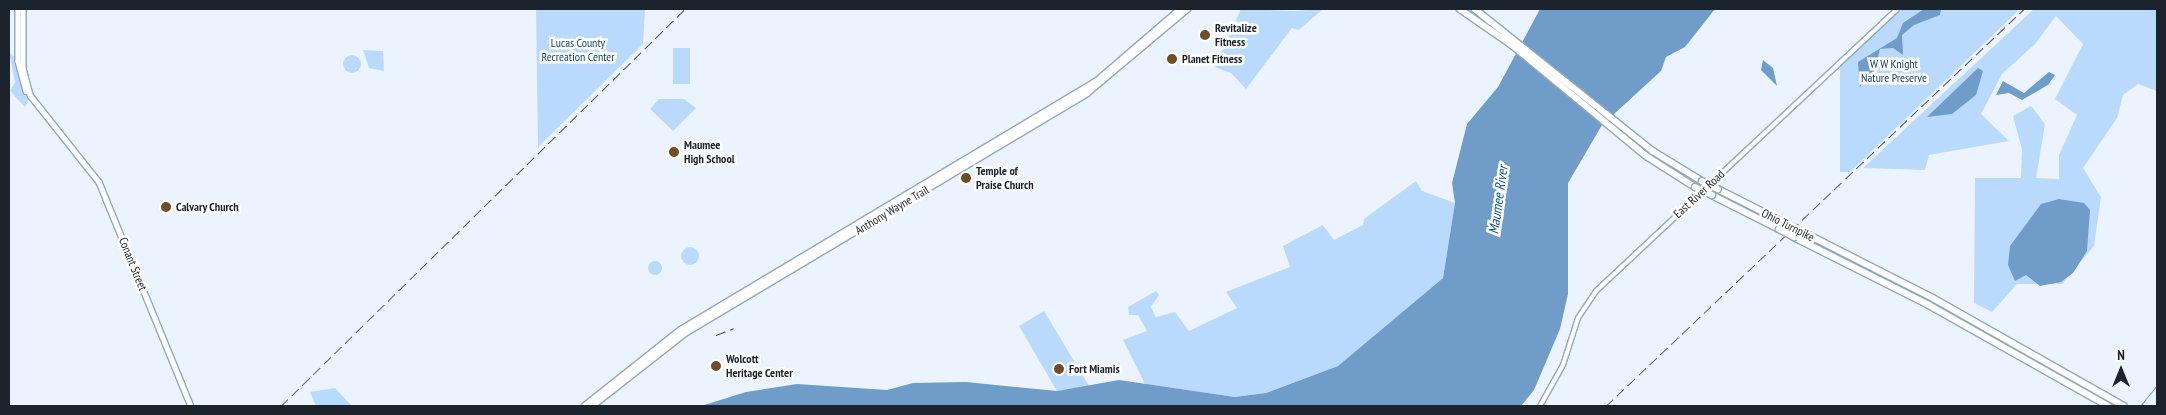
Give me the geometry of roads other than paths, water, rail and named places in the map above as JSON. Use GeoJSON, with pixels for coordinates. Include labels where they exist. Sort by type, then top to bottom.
{"type":"FeatureCollection","features":[{"type":"Feature","properties":{"kind":"highway","name":"Anthony Wayne Trail"},"geometry":{"type":"LineString","coordinates":[[592,406],[685,333],[1068,106],[1118,70],[1185,9]]}},
{"type":"Feature","properties":{"kind":"highway","name":"Anthony Wayne Trail"},"geometry":{"type":"LineString","coordinates":[[585,406],[681,330],[1089,86],[1185,9]]}},
{"type":"Feature","properties":{"kind":"highway","name":"Ohio Turnpike"},"geometry":{"type":"LineString","coordinates":[[1460,9],[1510,44],[1619,133],[1696,187],[1961,323],[2108,406]]}},
{"type":"Feature","properties":{"kind":"highway","name":"Ohio Turnpike"},"geometry":{"type":"LineString","coordinates":[[1475,9],[1624,127],[1702,181],[1961,314],[2124,406]]}},
{"type":"Feature","properties":{"kind":"highway"},"geometry":{"type":"LineString","coordinates":[[1118,70],[1150,50]]}},
{"type":"Feature","properties":{"kind":"main road"},"geometry":{"type":"LineString","coordinates":[[18,9],[20,50]]}},
{"type":"Feature","properties":{"kind":"main road"},"geometry":{"type":"LineString","coordinates":[[20,50],[23,9]]}},
{"type":"Feature","properties":{"kind":"main road","name":"East River Road"},"geometry":{"type":"LineString","coordinates":[[1540,406],[1563,365],[1581,312],[1596,291],[1897,9]]}},
{"type":"Feature","properties":{"kind":"main road","name":"Conant Street"},"geometry":{"type":"LineString","coordinates":[[20,50],[22,79],[36,111],[101,186],[191,406]]}},
{"type":"Feature","properties":{"kind":"main road","name":"Conant Street"},"geometry":{"type":"LineString","coordinates":[[20,50],[30,95],[57,134]]}},
{"type":"Feature","properties":{"kind":"water","name":"Maumee River"},"geometry":{"type":"Polygon","coordinates":[[[1540,9],[1715,9],[1685,47],[1666,57],[1661,71],[1602,125],[1568,183],[1568,294],[1560,329],[1534,390],[1521,406],[701,406],[746,392],[797,384],[887,390],[913,383],[966,382],[1057,391],[1119,380],[1235,397],[1266,393],[1338,366],[1443,278],[1455,203],[1452,183],[1467,124],[1498,87],[1540,9]]]}},
{"type":"Feature","properties":{"kind":"water"},"geometry":{"type":"Polygon","coordinates":[[[1924,9],[1941,9],[1940,15],[1914,25],[1902,35],[1903,55],[1893,48],[1880,49],[1875,69],[1860,87],[1858,62],[1897,38],[1903,23],[1924,9]]]}},
{"type":"Feature","properties":{"kind":"water"},"geometry":{"type":"Polygon","coordinates":[[[1763,60],[1773,68],[1777,86],[1761,70],[1763,60]]]}},
{"type":"Feature","properties":{"kind":"water"},"geometry":{"type":"Polygon","coordinates":[[[1978,68],[1983,71],[1976,95],[1952,114],[1927,117],[1978,68]]]}},
{"type":"Feature","properties":{"kind":"water"},"geometry":{"type":"Polygon","coordinates":[[[2049,72],[2055,75],[2048,85],[2022,100],[2009,93],[1996,95],[2003,81],[2024,93],[2049,72]]]}},
{"type":"Feature","properties":{"kind":"water"},"geometry":{"type":"Polygon","coordinates":[[[2059,199],[2084,203],[2090,210],[2087,251],[2073,273],[2061,282],[2040,286],[2026,275],[2015,281],[2008,265],[2010,246],[2041,204],[2059,199]]]}},
{"type":"Feature","properties":{"kind":"waterway"},"geometry":{"type":"LineString","coordinates":[[2140,406],[2157,385]]}},
{"type":"Feature","properties":{"kind":"railway"},"geometry":{"type":"LineString","coordinates":[[281,406],[685,9]]}},
{"type":"Feature","properties":{"kind":"railway"},"geometry":{"type":"LineString","coordinates":[[1606,406],[2024,9]]}},
{"type":"Feature","properties":{"kind":"railway"},"geometry":{"type":"LineString","coordinates":[[716,335],[734,328]]}},
{"type":"Feature","properties":{"kind":"place","name":"Revitalize Fitness"},"geometry":{"type":"Point","coordinates":[1205,35]}},
{"type":"Feature","properties":{"kind":"place","name":"Planet Fitness"},"geometry":{"type":"Point","coordinates":[1172,59]}},
{"type":"Feature","properties":{"kind":"place","name":"Maumee High School"},"geometry":{"type":"Point","coordinates":[674,152]}},
{"type":"Feature","properties":{"kind":"place","name":"Temple of Praise Church"},"geometry":{"type":"Point","coordinates":[966,178]}},
{"type":"Feature","properties":{"kind":"place","name":"Calvary Church"},"geometry":{"type":"Point","coordinates":[166,207]}},
{"type":"Feature","properties":{"kind":"place","name":"Wolcott Heritage Center"},"geometry":{"type":"Point","coordinates":[716,366]}},
{"type":"Feature","properties":{"kind":"place","name":"Fort Miamis"},"geometry":{"type":"Point","coordinates":[1059,369]}},
{"type":"Feature","properties":{"kind":"park label","name":"Lucas County Recreation Center"},"geometry":{"type":"Point","coordinates":[578,50]}},
{"type":"Feature","properties":{"kind":"park label","name":"W W Knight Nature Preserve"},"geometry":{"type":"Point","coordinates":[1894,71]}}]}
